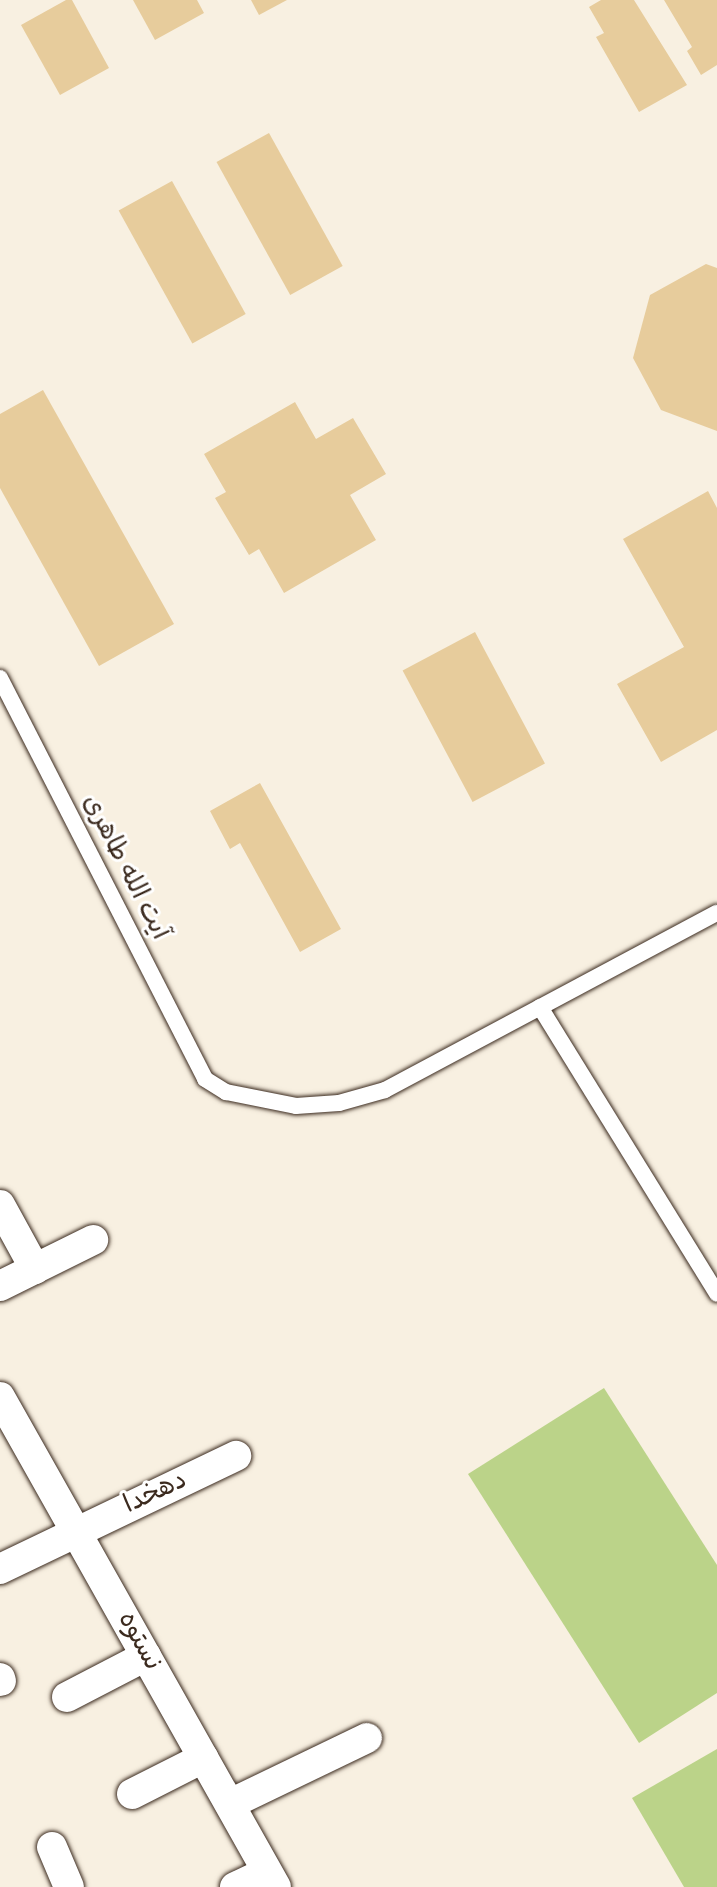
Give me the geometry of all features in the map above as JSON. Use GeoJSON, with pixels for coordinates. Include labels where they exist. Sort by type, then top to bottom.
{"type":"FeatureCollection","features":[{"type":"Feature","properties":{"kind":"street"},"geometry":{"type":"LineString","coordinates":[[0,1205],[35,1269]]}},
{"type":"Feature","properties":{"kind":"street"},"geometry":{"type":"LineString","coordinates":[[0,1286],[93,1240]]}},
{"type":"Feature","properties":{"kind":"street","name":"نستوه"},"geometry":{"type":"LineString","coordinates":[[0,1397],[272,1879]]}},
{"type":"Feature","properties":{"kind":"street","name":"دهخدا"},"geometry":{"type":"LineString","coordinates":[[0,1569],[236,1456]]}},
{"type":"Feature","properties":{"kind":"street"},"geometry":{"type":"LineString","coordinates":[[67,1697],[146,1656]]}},
{"type":"Feature","properties":{"kind":"street"},"geometry":{"type":"LineString","coordinates":[[230,1804],[367,1738]]}},
{"type":"Feature","properties":{"kind":"street"},"geometry":{"type":"LineString","coordinates":[[132,1794],[203,1758]]}},
{"type":"Feature","properties":{"kind":"street"},"geometry":{"type":"LineString","coordinates":[[52,1847],[69,1887]]}},
{"type":"Feature","properties":{"kind":"street"},"geometry":{"type":"LineString","coordinates":[[235,1887],[272,1879]]}},
{"type":"Feature","properties":{"kind":"lane","name":"آیت الله طاهری"},"geometry":{"type":"LineString","coordinates":[[0,678],[205,1079],[226,1092],[296,1106],[339,1103],[385,1090],[540,1007]]}},
{"type":"Feature","properties":{"kind":"lane"},"geometry":{"type":"LineString","coordinates":[[717,913],[540,1007],[717,1294]]}},
{"type":"Feature","properties":{"kind":"green space"},"geometry":{"type":"Polygon","coordinates":[[[604,1388],[717,1565],[717,1693],[639,1743],[468,1474],[604,1388]]]}},
{"type":"Feature","properties":{"kind":"green space"},"geometry":{"type":"Polygon","coordinates":[[[717,1749],[717,1887],[684,1887],[632,1798],[717,1749]]]}},
{"type":"Feature","properties":{"kind":"building"},"geometry":{"type":"Polygon","coordinates":[[[66,0],[72,0],[109,68],[60,95],[21,25],[66,0]]]}},
{"type":"Feature","properties":{"kind":"building"},"geometry":{"type":"Polygon","coordinates":[[[133,0],[197,0],[204,13],[155,40],[133,0]]]}},
{"type":"Feature","properties":{"kind":"building"},"geometry":{"type":"Polygon","coordinates":[[[251,0],[287,0],[259,15],[251,0]]]}},
{"type":"Feature","properties":{"kind":"building"},"geometry":{"type":"Polygon","coordinates":[[[601,0],[634,0],[687,85],[639,112],[596,37],[604,33],[589,7],[601,0]]]}},
{"type":"Feature","properties":{"kind":"building"},"geometry":{"type":"Polygon","coordinates":[[[664,0],[717,0],[717,65],[701,75],[687,51],[692,47],[664,0]]]}},
{"type":"Feature","properties":{"kind":"building"},"geometry":{"type":"Polygon","coordinates":[[[269,133],[343,266],[290,295],[217,162],[269,133]]]}},
{"type":"Feature","properties":{"kind":"building"},"geometry":{"type":"Polygon","coordinates":[[[172,181],[246,314],[192,344],[119,211],[172,181]]]}},
{"type":"Feature","properties":{"kind":"building"},"geometry":{"type":"Polygon","coordinates":[[[706,264],[717,268],[717,431],[661,410],[633,358],[650,295],[706,264]]]}},
{"type":"Feature","properties":{"kind":"building"},"geometry":{"type":"Polygon","coordinates":[[[43,390],[174,624],[99,666],[0,488],[0,414],[43,390]]]}},
{"type":"Feature","properties":{"kind":"building"},"geometry":{"type":"Polygon","coordinates":[[[295,402],[316,439],[353,418],[386,474],[350,495],[376,540],[284,593],[259,549],[249,555],[215,498],[226,492],[204,454],[295,402]]]}},
{"type":"Feature","properties":{"kind":"building"},"geometry":{"type":"Polygon","coordinates":[[[708,491],[717,508],[717,730],[661,762],[617,684],[684,647],[623,539],[708,491]]]}},
{"type":"Feature","properties":{"kind":"building"},"geometry":{"type":"Polygon","coordinates":[[[475,632],[545,764],[473,802],[403,670],[475,632]]]}},
{"type":"Feature","properties":{"kind":"building"},"geometry":{"type":"Polygon","coordinates":[[[260,783],[341,929],[300,952],[240,843],[230,849],[210,811],[260,783]]]}}]}
